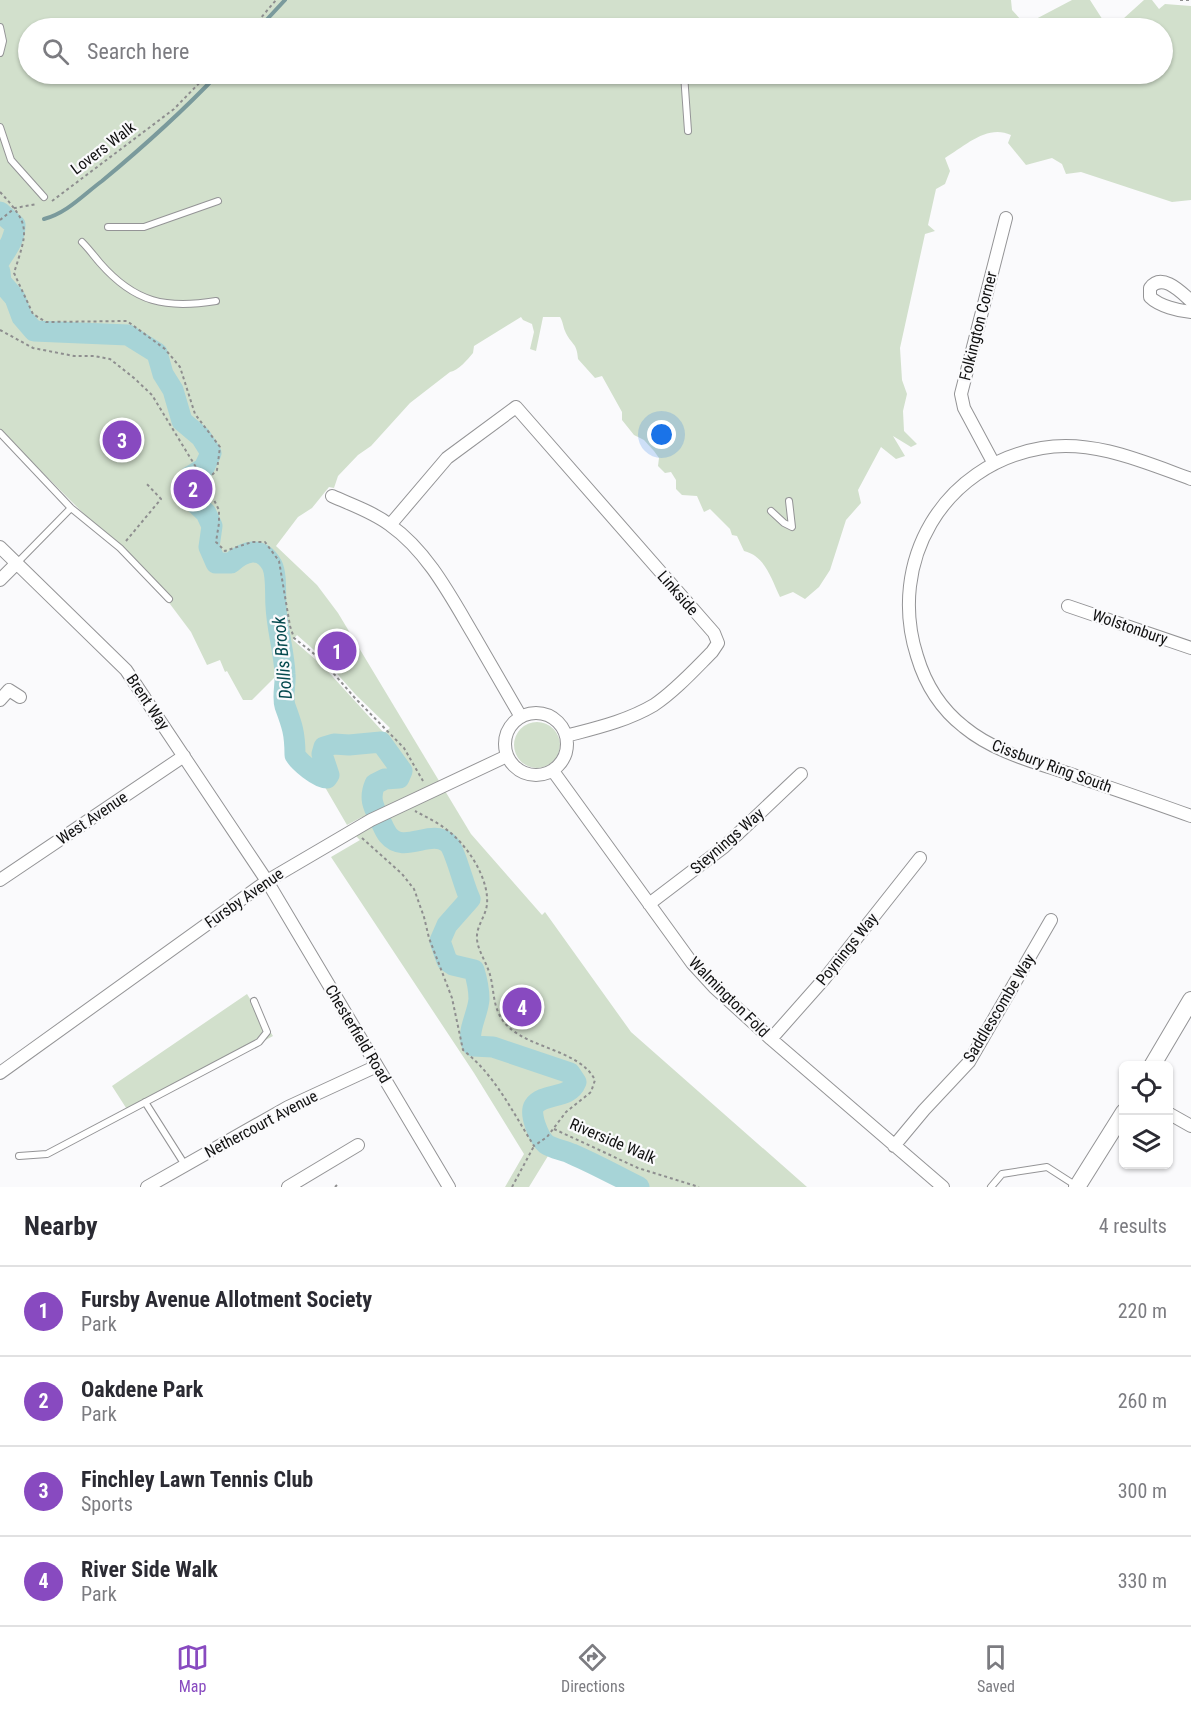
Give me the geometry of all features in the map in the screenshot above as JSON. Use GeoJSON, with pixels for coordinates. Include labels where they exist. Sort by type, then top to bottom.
{"type":"FeatureCollection","features":[{"type":"Feature","properties":{"kind":"street","name":"Folkington Corner"},"geometry":{"type":"LineString","coordinates":[[994,464],[964,408],[961,394],[1006,218]]}},
{"type":"Feature","properties":{"kind":"street"},"geometry":{"type":"LineString","coordinates":[[1191,301],[1171,285],[1162,282],[1155,283],[1150,288],[1150,297],[1156,302],[1191,312]]}},
{"type":"Feature","properties":{"kind":"street","name":"Linkside"},"geometry":{"type":"LineString","coordinates":[[390,525],[447,458],[516,401],[714,633],[717,643],[712,652],[656,704],[613,723],[567,735]]}},
{"type":"Feature","properties":{"kind":"street","name":"Cissbury Ring South"},"geometry":{"type":"LineString","coordinates":[[1191,479],[1114,452],[1086,447],[1043,447],[1022,452],[994,464],[968,480],[948,500],[933,520],[915,557],[908,590],[908,616],[912,641],[922,674],[947,711],[962,726],[988,743],[1018,756],[1191,816]]}},
{"type":"Feature","properties":{"kind":"street"},"geometry":{"type":"LineString","coordinates":[[333,496],[369,512],[390,525],[412,544],[435,573],[521,717]]}},
{"type":"Feature","properties":{"kind":"street","name":"Brent Way"},"geometry":{"type":"LineString","coordinates":[[0,547],[126,670],[267,881]]}},
{"type":"Feature","properties":{"kind":"street"},"geometry":{"type":"LineString","coordinates":[[0,580],[16,564]]}},
{"type":"Feature","properties":{"kind":"street","name":"Wolstonbury"},"geometry":{"type":"LineString","coordinates":[[1068,606],[1191,648]]}},
{"type":"Feature","properties":{"kind":"street"},"geometry":{"type":"LineString","coordinates":[[0,700],[9,690],[20,697]]}},
{"type":"Feature","properties":{"kind":"street"},"geometry":{"type":"LineString","coordinates":[[539,713],[548,716],[563,727],[567,735],[566,756],[553,771],[536,776],[527,774],[512,764],[507,756],[505,747],[509,730],[521,717],[539,713]]}},
{"type":"Feature","properties":{"kind":"street","name":"West Avenue"},"geometry":{"type":"LineString","coordinates":[[0,880],[184,756]]}},
{"type":"Feature","properties":{"kind":"street","name":"Fursby Avenue"},"geometry":{"type":"LineString","coordinates":[[0,1073],[267,881],[354,828],[507,756]]}},
{"type":"Feature","properties":{"kind":"street","name":"Walmington Fold"},"geometry":{"type":"LineString","coordinates":[[553,771],[692,963],[714,987],[943,1187]]}},
{"type":"Feature","properties":{"kind":"street","name":"Steynings Way"},"geometry":{"type":"LineString","coordinates":[[649,904],[724,847],[801,774]]}},
{"type":"Feature","properties":{"kind":"street","name":"Poynings Way"},"geometry":{"type":"LineString","coordinates":[[771,1039],[825,978],[920,858]]}},
{"type":"Feature","properties":{"kind":"street","name":"Chesterfield Road"},"geometry":{"type":"LineString","coordinates":[[267,881],[449,1187]]}},
{"type":"Feature","properties":{"kind":"street","name":"Saddlescombe Way"},"geometry":{"type":"LineString","coordinates":[[894,1146],[969,1062],[1051,920]]}},
{"type":"Feature","properties":{"kind":"street"},"geometry":{"type":"LineString","coordinates":[[1154,1061],[1191,1000]]}},
{"type":"Feature","properties":{"kind":"street","name":"Nethercourt Avenue"},"geometry":{"type":"LineString","coordinates":[[147,1187],[288,1107],[377,1066]]}},
{"type":"Feature","properties":{"kind":"street"},"geometry":{"type":"LineString","coordinates":[[1078,1187],[1122,1115]]}},
{"type":"Feature","properties":{"kind":"street"},"geometry":{"type":"LineString","coordinates":[[1172,1115],[1191,1126]]}},
{"type":"Feature","properties":{"kind":"street"},"geometry":{"type":"LineString","coordinates":[[288,1187],[358,1145]]}},
{"type":"Feature","properties":{"kind":"street"},"geometry":{"type":"LineString","coordinates":[[170,1175],[178,1187]]}},
{"type":"Feature","properties":{"kind":"lane"},"geometry":{"type":"LineString","coordinates":[[0,27],[3,41],[0,53]]}},
{"type":"Feature","properties":{"kind":"lane"},"geometry":{"type":"LineString","coordinates":[[685,84],[688,131]]}},
{"type":"Feature","properties":{"kind":"lane"},"geometry":{"type":"LineString","coordinates":[[0,127],[10,160],[44,197]]}},
{"type":"Feature","properties":{"kind":"lane"},"geometry":{"type":"LineString","coordinates":[[108,227],[144,227],[218,201]]}},
{"type":"Feature","properties":{"kind":"lane"},"geometry":{"type":"LineString","coordinates":[[82,242],[100,263],[134,293],[159,303],[191,305],[216,302]]}},
{"type":"Feature","properties":{"kind":"lane"},"geometry":{"type":"LineString","coordinates":[[0,434],[71,508],[120,548],[169,598]]}},
{"type":"Feature","properties":{"kind":"lane"},"geometry":{"type":"LineString","coordinates":[[771,511],[792,527],[789,501]]}},
{"type":"Feature","properties":{"kind":"lane"},"geometry":{"type":"LineString","coordinates":[[16,564],[71,508]]}},
{"type":"Feature","properties":{"kind":"lane"},"geometry":{"type":"LineString","coordinates":[[19,1156],[47,1154],[259,1042],[267,1032],[254,1001]]}},
{"type":"Feature","properties":{"kind":"lane"},"geometry":{"type":"LineString","coordinates":[[145,1102],[185,1166]]}},
{"type":"Feature","properties":{"kind":"lane"},"geometry":{"type":"LineString","coordinates":[[991,1187],[1002,1174],[1047,1167],[1078,1187]]}},
{"type":"Feature","properties":{"kind":"path"},"geometry":{"type":"LineString","coordinates":[[261,18],[276,0]]}},
{"type":"Feature","properties":{"kind":"path"},"geometry":{"type":"LineString","coordinates":[[1180,0],[1191,0]]}},
{"type":"Feature","properties":{"kind":"path","name":"Lovers Walk"},"geometry":{"type":"LineString","coordinates":[[15,208],[54,201],[174,109],[198,84]]}},
{"type":"Feature","properties":{"kind":"path"},"geometry":{"type":"LineString","coordinates":[[0,192],[15,208],[25,225],[25,237],[14,273],[33,314],[46,322],[126,321],[165,349],[180,367],[195,414],[220,447],[217,470],[204,481]]}},
{"type":"Feature","properties":{"kind":"path"},"geometry":{"type":"LineString","coordinates":[[0,220],[15,208]]}},
{"type":"Feature","properties":{"kind":"path"},"geometry":{"type":"LineString","coordinates":[[0,330],[33,348],[74,356],[110,359],[152,395],[219,510],[216,542],[225,551],[252,542],[265,542],[279,561],[294,638],[322,660],[354,697],[404,748],[429,792]]}},
{"type":"Feature","properties":{"kind":"path"},"geometry":{"type":"LineString","coordinates":[[120,548],[161,499],[145,482]]}},
{"type":"Feature","properties":{"kind":"path","name":"Riverside Walk"},"geometry":{"type":"LineString","coordinates":[[409,802],[414,810],[455,836],[476,864],[487,894],[487,908],[477,933],[477,942],[489,971],[494,999],[502,1019],[517,1032],[573,1059],[592,1073],[595,1080],[591,1092],[566,1112],[554,1129],[638,1168],[699,1187]]}},
{"type":"Feature","properties":{"kind":"path"},"geometry":{"type":"LineString","coordinates":[[354,828],[402,874],[414,889],[429,938],[453,998],[463,1050],[479,1063],[499,1087],[534,1146]]}},
{"type":"Feature","properties":{"kind":"path"},"geometry":{"type":"LineString","coordinates":[[512,1187],[534,1146],[554,1129]]}},
{"type":"Feature","properties":{"kind":"green space"},"geometry":{"type":"Polygon","coordinates":[[[0,0],[1011,0],[1012,10],[1019,18],[18,18],[18,84],[1173,84],[1173,18],[1124,18],[1144,0],[1152,0],[1159,9],[1165,4],[1191,6],[1191,200],[1172,202],[1081,172],[1066,174],[1062,164],[1052,158],[1026,165],[1008,143],[1011,135],[1002,132],[993,132],[976,138],[945,158],[950,171],[945,184],[936,189],[928,225],[935,231],[925,234],[900,348],[902,380],[907,394],[903,411],[904,431],[917,444],[911,447],[893,436],[905,456],[896,459],[881,447],[858,490],[861,503],[846,520],[830,570],[819,587],[805,599],[793,592],[780,597],[762,563],[744,551],[737,536],[732,535],[730,529],[710,509],[704,512],[697,496],[682,495],[676,489],[676,480],[671,472],[665,473],[658,466],[659,458],[654,451],[644,440],[634,435],[622,420],[622,412],[602,376],[595,378],[578,359],[575,346],[567,336],[560,317],[543,317],[536,351],[530,349],[534,332],[532,324],[521,317],[474,346],[473,353],[463,364],[410,403],[371,446],[358,455],[338,476],[334,488],[329,487],[312,508],[298,517],[276,546],[317,585],[338,613],[471,834],[542,915],[545,912],[631,1032],[807,1187],[632,1187],[551,1151],[529,1187],[505,1187],[524,1154],[474,1073],[331,857],[360,840],[354,834],[362,817],[347,825],[322,782],[314,780],[308,771],[292,761],[293,742],[286,720],[288,718],[281,706],[282,680],[275,677],[252,700],[243,700],[220,660],[207,665],[191,632],[164,596],[140,574],[122,552],[0,430],[0,0]],[[297,635],[293,640],[323,666],[384,733],[390,728],[323,658],[297,635]]]}},
{"type":"Feature","properties":{"kind":"green space"},"geometry":{"type":"Polygon","coordinates":[[[1072,0],[1090,0],[1102,18],[1038,18],[1072,0]]]}},
{"type":"Feature","properties":{"kind":"green space"},"geometry":{"type":"Polygon","coordinates":[[[537,722],[553,729],[560,745],[553,761],[537,768],[521,761],[514,745],[521,729],[537,722]]]}},
{"type":"Feature","properties":{"kind":"green space"},"geometry":{"type":"Polygon","coordinates":[[[247,994],[273,1036],[130,1114],[112,1086],[247,994]]]}},
{"type":"Feature","properties":{"kind":"waterway"},"geometry":{"type":"LineString","coordinates":[[268,18],[285,0]]}},
{"type":"Feature","properties":{"kind":"waterway"},"geometry":{"type":"LineString","coordinates":[[44,219],[67,208],[102,181],[162,129],[208,84]]}},
{"type":"Feature","properties":{"kind":"waterway","name":"Dollis Brook"},"geometry":{"type":"LineString","coordinates":[[0,212],[15,225],[12,239],[0,260]]}},
{"type":"Feature","properties":{"kind":"waterway","name":"Dollis Brook"},"geometry":{"type":"LineString","coordinates":[[0,272],[1,282],[15,298],[22,317],[34,331],[128,335],[157,353],[163,374],[173,390],[182,421],[201,437],[211,453],[204,468],[189,477],[186,490],[192,500],[206,513],[212,526],[209,547],[216,563],[231,563],[241,555],[258,552],[268,559],[274,569],[285,678],[284,702],[293,729],[295,755],[309,769],[327,778],[329,775],[322,754],[324,747],[334,744],[381,742],[402,771],[399,778],[385,779],[375,784],[373,789],[374,806],[385,831],[394,840],[402,843],[434,838],[448,843],[454,853],[470,899],[447,925],[440,941],[447,961],[453,965],[474,970],[479,999],[470,1036],[473,1046],[493,1047],[570,1073],[576,1082],[573,1088],[544,1099],[534,1106],[534,1120],[540,1137],[549,1146],[581,1158],[639,1187]]}},
{"type":"Feature","properties":{"kind":"place","name":"Finchley Lawn Tennis Club"},"geometry":{"type":"Point","coordinates":[122,440]}},
{"type":"Feature","properties":{"kind":"place","name":"Oakdene Park"},"geometry":{"type":"Point","coordinates":[193,489]}},
{"type":"Feature","properties":{"kind":"place","name":"Fursby Avenue Allotment Society"},"geometry":{"type":"Point","coordinates":[337,651]}},
{"type":"Feature","properties":{"kind":"place","name":"River Side Walk"},"geometry":{"type":"Point","coordinates":[522,1007]}}]}
